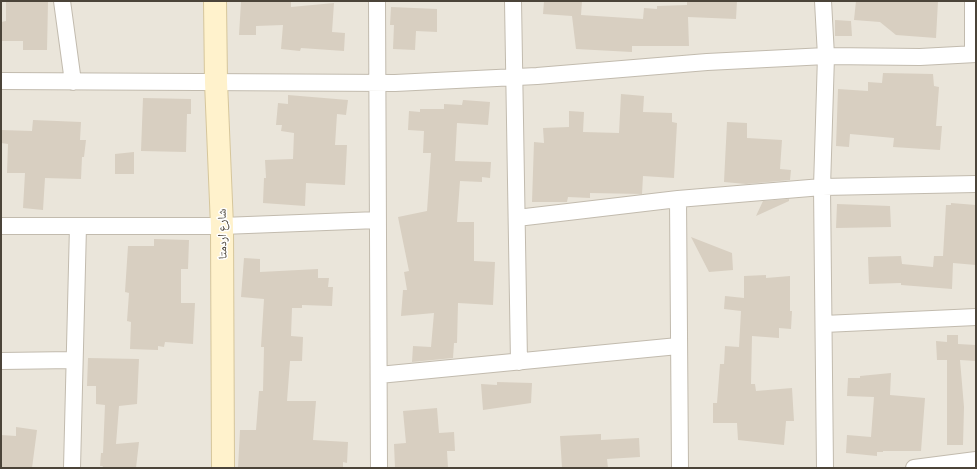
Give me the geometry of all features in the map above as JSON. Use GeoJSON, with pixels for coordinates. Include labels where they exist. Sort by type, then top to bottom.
{"type":"FeatureCollection","features":[{"type":"Feature","properties":{"kind":"main road","name":"شارع اردمتا"},"geometry":{"type":"LineString","coordinates":[[215,1],[216,82],[222,226],[223,468]]}},
{"type":"Feature","properties":{"kind":"street"},"geometry":{"type":"LineString","coordinates":[[62,1],[73,82]]}},
{"type":"Feature","properties":{"kind":"street"},"geometry":{"type":"LineString","coordinates":[[377,1],[379,468]]}},
{"type":"Feature","properties":{"kind":"street"},"geometry":{"type":"LineString","coordinates":[[513,1],[519,362]]}},
{"type":"Feature","properties":{"kind":"street"},"geometry":{"type":"LineString","coordinates":[[823,1],[826,56],[822,187],[825,468]]}},
{"type":"Feature","properties":{"kind":"street"},"geometry":{"type":"LineString","coordinates":[[1,81],[377,83],[515,77],[707,62],[826,56],[920,57],[975,54],[973,1]]}},
{"type":"Feature","properties":{"kind":"street"},"geometry":{"type":"LineString","coordinates":[[516,218],[678,199],[822,187],[976,184]]}},
{"type":"Feature","properties":{"kind":"street"},"geometry":{"type":"LineString","coordinates":[[678,199],[680,468]]}},
{"type":"Feature","properties":{"kind":"street"},"geometry":{"type":"LineString","coordinates":[[1,226],[222,226],[378,220]]}},
{"type":"Feature","properties":{"kind":"street"},"geometry":{"type":"LineString","coordinates":[[72,468],[78,226]]}},
{"type":"Feature","properties":{"kind":"street"},"geometry":{"type":"LineString","coordinates":[[824,324],[976,317]]}},
{"type":"Feature","properties":{"kind":"street"},"geometry":{"type":"LineString","coordinates":[[379,375],[678,346]]}},
{"type":"Feature","properties":{"kind":"street"},"geometry":{"type":"LineString","coordinates":[[1,361],[74,360]]}},
{"type":"Feature","properties":{"kind":"street"},"geometry":{"type":"LineString","coordinates":[[914,468],[976,460]]}},
{"type":"Feature","properties":{"kind":"shaded area"},"geometry":{"type":"Polygon","coordinates":[[[1,1],[976,1],[976,468],[1,468],[1,1]]]}},
{"type":"Feature","properties":{"kind":"building"},"geometry":{"type":"Polygon","coordinates":[[[6,1],[48,2],[47,50],[23,50],[23,41],[1,41],[1,22],[6,21],[6,1]]]}},
{"type":"Feature","properties":{"kind":"building"},"geometry":{"type":"Polygon","coordinates":[[[291,1],[291,7],[334,3],[332,32],[345,33],[344,51],[301,48],[300,51],[281,49],[283,25],[256,26],[256,35],[239,35],[241,2],[291,1]]]}},
{"type":"Feature","properties":{"kind":"building"},"geometry":{"type":"Polygon","coordinates":[[[544,1],[582,1],[581,15],[643,19],[644,8],[657,9],[657,6],[687,5],[687,1],[737,1],[736,19],[688,17],[689,46],[632,46],[632,52],[576,49],[572,16],[543,14],[544,1]]]}},
{"type":"Feature","properties":{"kind":"building"},"geometry":{"type":"Polygon","coordinates":[[[856,1],[938,1],[936,38],[896,35],[880,22],[854,20],[856,1]]]}},
{"type":"Feature","properties":{"kind":"building"},"geometry":{"type":"Polygon","coordinates":[[[391,7],[437,9],[437,32],[416,31],[415,50],[393,49],[394,25],[390,25],[391,7]]]}},
{"type":"Feature","properties":{"kind":"building"},"geometry":{"type":"Polygon","coordinates":[[[835,20],[851,21],[852,36],[835,36],[835,20]]]}},
{"type":"Feature","properties":{"kind":"building"},"geometry":{"type":"Polygon","coordinates":[[[883,73],[933,74],[934,86],[939,87],[936,126],[942,126],[940,150],[893,147],[894,138],[850,134],[849,147],[836,146],[838,89],[868,91],[868,82],[882,83],[883,73]]]}},
{"type":"Feature","properties":{"kind":"building"},"geometry":{"type":"Polygon","coordinates":[[[621,94],[644,96],[643,112],[672,113],[672,122],[677,123],[674,178],[643,176],[642,194],[590,193],[590,198],[568,197],[567,202],[532,202],[534,142],[544,143],[543,128],[569,127],[569,111],[584,112],[583,132],[619,133],[621,94]]]}},
{"type":"Feature","properties":{"kind":"building"},"geometry":{"type":"Polygon","coordinates":[[[288,95],[348,100],[346,115],[337,114],[335,145],[347,145],[345,185],[306,183],[305,206],[263,203],[264,178],[266,178],[265,160],[293,159],[294,133],[281,131],[282,125],[276,125],[278,103],[288,104],[288,95]]]}},
{"type":"Feature","properties":{"kind":"building"},"geometry":{"type":"Polygon","coordinates":[[[143,98],[191,99],[191,114],[187,114],[186,152],[141,151],[143,98]]]}},
{"type":"Feature","properties":{"kind":"building"},"geometry":{"type":"Polygon","coordinates":[[[463,100],[490,102],[488,125],[457,123],[455,161],[491,162],[490,178],[482,177],[482,182],[460,181],[457,222],[474,222],[474,261],[495,262],[493,305],[458,303],[457,343],[454,343],[453,358],[412,362],[413,346],[431,347],[434,313],[401,316],[403,290],[407,290],[404,272],[409,271],[398,217],[427,211],[431,153],[423,153],[424,131],[408,130],[409,111],[420,112],[420,109],[444,109],[444,104],[462,105],[463,100]]]}},
{"type":"Feature","properties":{"kind":"building"},"geometry":{"type":"Polygon","coordinates":[[[33,120],[81,122],[80,140],[86,140],[84,157],[82,157],[81,179],[45,178],[43,210],[23,208],[25,173],[7,173],[8,144],[1,143],[1,130],[32,131],[33,120]]]}},
{"type":"Feature","properties":{"kind":"building"},"geometry":{"type":"Polygon","coordinates":[[[727,122],[747,123],[747,138],[782,140],[780,169],[791,170],[790,180],[746,184],[724,182],[727,122]]]}},
{"type":"Feature","properties":{"kind":"building"},"geometry":{"type":"Polygon","coordinates":[[[134,152],[134,174],[115,174],[115,154],[134,152]]]}},
{"type":"Feature","properties":{"kind":"building"},"geometry":{"type":"Polygon","coordinates":[[[789,199],[789,201],[756,216],[763,201],[789,199]]]}},
{"type":"Feature","properties":{"kind":"building"},"geometry":{"type":"Polygon","coordinates":[[[951,203],[976,205],[976,265],[953,263],[952,289],[901,285],[901,283],[869,284],[868,257],[901,256],[902,264],[933,267],[934,256],[943,256],[946,205],[951,205],[951,203]]]}},
{"type":"Feature","properties":{"kind":"building"},"geometry":{"type":"Polygon","coordinates":[[[837,204],[890,206],[891,227],[836,228],[837,204]]]}},
{"type":"Feature","properties":{"kind":"building"},"geometry":{"type":"Polygon","coordinates":[[[691,237],[732,253],[733,270],[709,272],[691,237]]]}},
{"type":"Feature","properties":{"kind":"building"},"geometry":{"type":"Polygon","coordinates":[[[154,239],[189,240],[188,269],[181,269],[181,303],[195,303],[193,344],[165,342],[164,347],[158,346],[158,350],[130,349],[131,322],[127,321],[129,293],[125,292],[128,246],[154,246],[154,239]]]}},
{"type":"Feature","properties":{"kind":"building"},"geometry":{"type":"Polygon","coordinates":[[[244,258],[260,259],[260,272],[318,269],[318,278],[329,278],[328,287],[333,287],[332,306],[302,305],[302,308],[292,308],[291,336],[303,337],[302,361],[290,361],[287,401],[316,401],[313,440],[348,442],[347,463],[343,462],[343,468],[238,468],[240,430],[256,430],[259,391],[263,391],[264,347],[261,347],[264,299],[241,297],[244,258]]]}},
{"type":"Feature","properties":{"kind":"building"},"geometry":{"type":"Polygon","coordinates":[[[766,275],[766,278],[790,276],[790,311],[792,311],[791,329],[779,328],[779,338],[752,336],[751,384],[755,384],[756,391],[792,388],[794,421],[786,421],[784,445],[738,440],[737,423],[713,423],[713,403],[717,403],[720,364],[724,364],[725,346],[739,347],[741,311],[724,309],[725,296],[744,298],[744,276],[766,275]]]}},
{"type":"Feature","properties":{"kind":"building"},"geometry":{"type":"Polygon","coordinates":[[[947,335],[958,335],[958,344],[976,345],[976,361],[960,360],[964,407],[963,445],[947,445],[947,360],[937,360],[936,341],[947,342],[947,335]]]}},
{"type":"Feature","properties":{"kind":"building"},"geometry":{"type":"Polygon","coordinates":[[[88,358],[139,359],[137,404],[119,406],[116,444],[139,442],[136,468],[102,468],[103,466],[100,466],[101,453],[103,453],[105,405],[96,404],[96,386],[87,386],[88,358]]]}},
{"type":"Feature","properties":{"kind":"building"},"geometry":{"type":"Polygon","coordinates":[[[891,373],[890,395],[925,398],[921,451],[883,451],[877,452],[877,456],[846,453],[847,435],[871,437],[874,397],[847,396],[848,378],[860,378],[860,376],[891,373]]]}},
{"type":"Feature","properties":{"kind":"building"},"geometry":{"type":"Polygon","coordinates":[[[497,382],[532,383],[531,403],[483,410],[481,384],[497,385],[497,382]]]}},
{"type":"Feature","properties":{"kind":"building"},"geometry":{"type":"Polygon","coordinates":[[[437,408],[439,433],[454,432],[455,451],[447,451],[448,468],[395,468],[394,444],[406,443],[403,411],[437,408]]]}},
{"type":"Feature","properties":{"kind":"building"},"geometry":{"type":"Polygon","coordinates":[[[16,427],[37,430],[32,468],[1,468],[1,435],[16,436],[16,427]]]}},
{"type":"Feature","properties":{"kind":"building"},"geometry":{"type":"Polygon","coordinates":[[[601,434],[601,440],[639,438],[640,457],[607,459],[608,468],[562,468],[560,436],[601,434]]]}}]}
